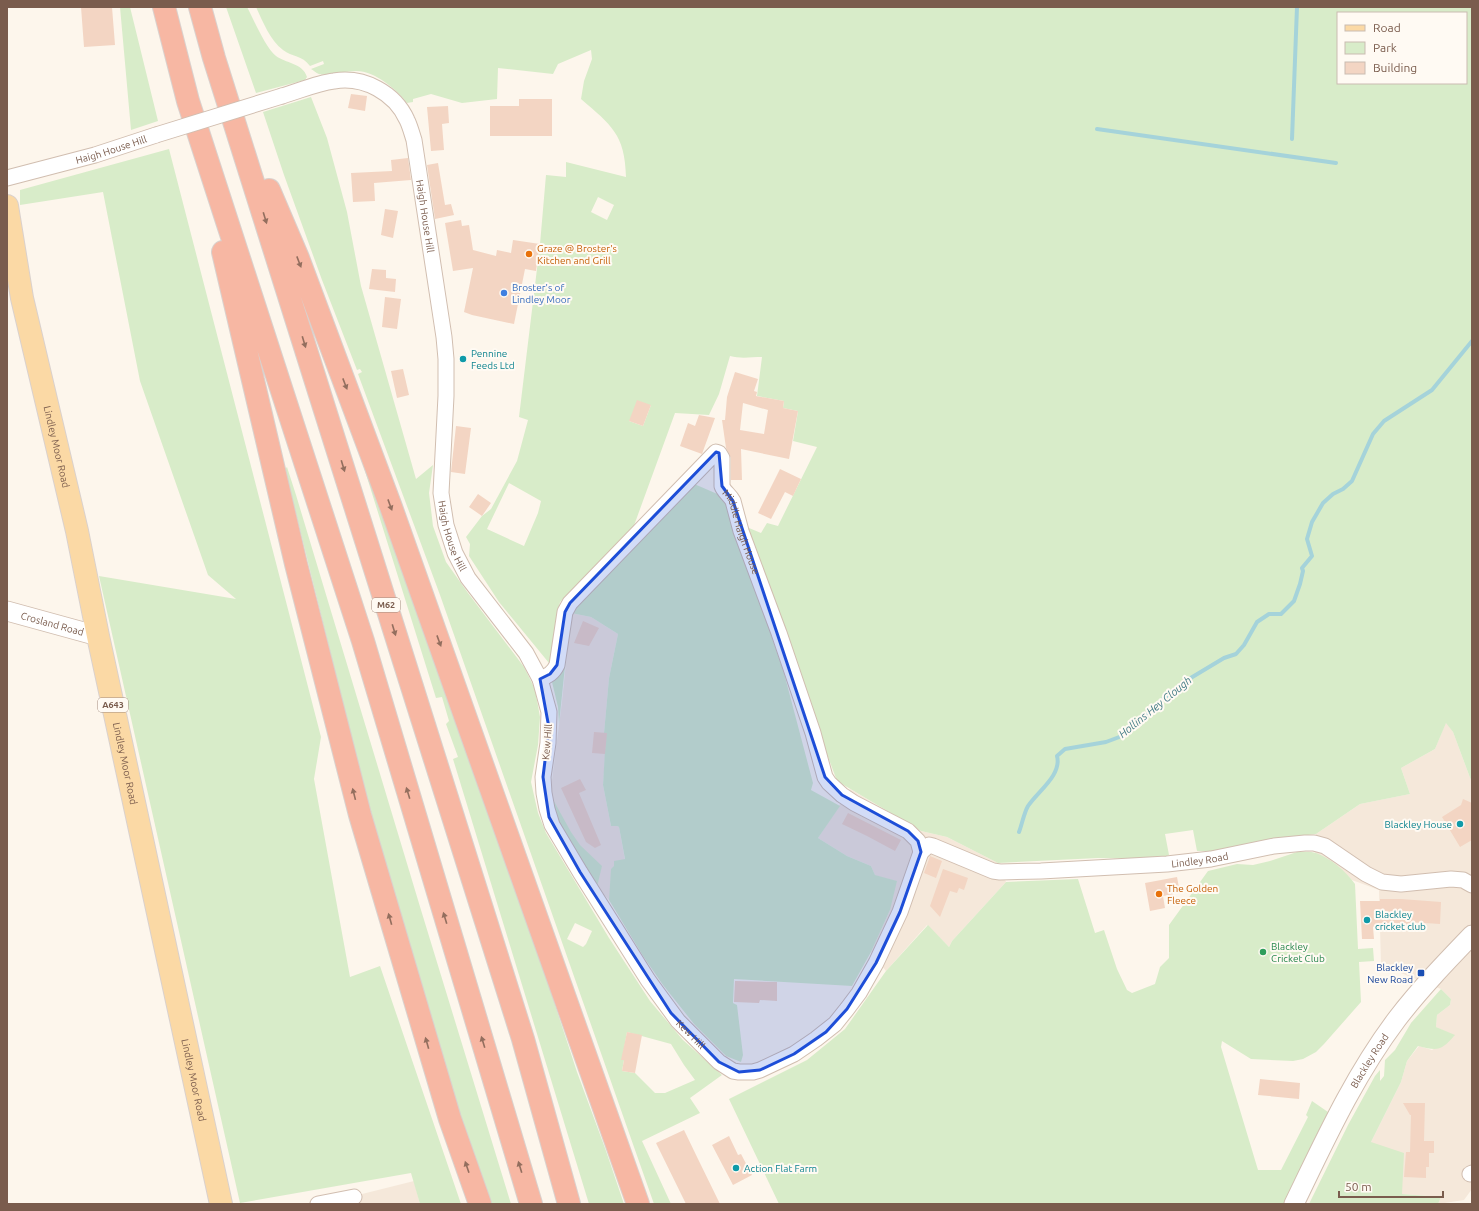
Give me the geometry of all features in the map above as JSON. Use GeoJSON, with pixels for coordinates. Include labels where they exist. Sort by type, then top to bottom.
{"type":"FeatureCollection","features":[{"type":"Feature","properties":{"kind":"highway"},"geometry":{"type":"LineString","coordinates":[[164,7],[188,101],[296,564],[360,815],[450,1119],[480,1204]]}},
{"type":"Feature","properties":{"kind":"highway","name":"M62"},"geometry":{"type":"LineString","coordinates":[[200,7],[214,58],[520,1031],[570,1204]]}},
{"type":"Feature","properties":{"kind":"highway","name":"M62"},"geometry":{"type":"LineString","coordinates":[[214,58],[298,258],[391,507],[638,1204]]}},
{"type":"Feature","properties":{"kind":"highway"},"geometry":{"type":"LineString","coordinates":[[188,101],[362,641],[531,1204]]}},
{"type":"Feature","properties":{"kind":"main road","name":"Lindley Moor Road"},"geometry":{"type":"LineString","coordinates":[[7,206],[22,298],[77,531],[98,636],[221,1204]]}},
{"type":"Feature","properties":{"kind":"street","name":"Haigh House Hill"},"geometry":{"type":"LineString","coordinates":[[7,178],[95,155],[329,82],[347,80],[359,81],[384,92],[399,107],[407,119],[416,153],[444,337],[446,359],[446,396],[441,493],[446,525],[455,553],[468,578],[526,653],[540,679],[549,712]]}},
{"type":"Feature","properties":{"kind":"street","name":"Middle Haigh House"},"geometry":{"type":"LineString","coordinates":[[540,679],[550,674],[557,665],[565,612],[570,603],[716,452],[722,458],[723,490],[733,501],[741,531],[804,705],[825,777],[829,784],[854,803],[908,831],[918,841],[921,852]]}},
{"type":"Feature","properties":{"kind":"street","name":"Crosland Road"},"geometry":{"type":"LineString","coordinates":[[7,611],[98,636]]}},
{"type":"Feature","properties":{"kind":"street","name":"Kew Hill"},"geometry":{"type":"LineString","coordinates":[[549,712],[548,743],[543,785],[549,817],[556,832],[644,974],[665,1005],[682,1026],[719,1062],[733,1071],[745,1073],[760,1070],[794,1054],[835,1024],[858,992],[890,934],[900,912],[921,852]]}},
{"type":"Feature","properties":{"kind":"street","name":"Lindley Road"},"geometry":{"type":"LineString","coordinates":[[921,852],[929,846],[933,846],[993,871],[1000,872],[1173,864],[1211,859],[1274,846],[1310,843],[1325,846],[1366,874],[1382,882],[1401,884],[1451,878],[1463,880],[1472,885]]}},
{"type":"Feature","properties":{"kind":"street","name":"Blackley Road"},"geometry":{"type":"LineString","coordinates":[[1294,1204],[1342,1106],[1379,1045],[1397,1019],[1429,980],[1472,936]]}},
{"type":"Feature","properties":{"kind":"street"},"geometry":{"type":"LineString","coordinates":[[318,1204],[354,1197]]}},
{"type":"Feature","properties":{"kind":"highlighted area"},"geometry":{"type":"Polygon","coordinates":[[[716,452],[719,453],[722,486],[733,501],[825,777],[842,795],[908,831],[918,841],[921,852],[900,912],[876,963],[847,1009],[826,1032],[794,1054],[760,1070],[739,1072],[719,1062],[671,1013],[580,872],[549,817],[543,777],[549,728],[540,679],[550,674],[557,665],[565,612],[570,603],[716,452]]]}},
{"type":"Feature","properties":{"kind":"shaded area"},"geometry":{"type":"Polygon","coordinates":[[[571,613],[591,617],[618,634],[609,678],[604,733],[607,733],[603,785],[611,826],[619,827],[625,860],[613,899],[609,900],[597,887],[550,796],[562,702],[571,613]]]}},
{"type":"Feature","properties":{"kind":"shaded area"},"geometry":{"type":"Polygon","coordinates":[[[1446,722],[1453,732],[1472,783],[1472,1189],[1464,1200],[1438,1204],[1441,1197],[1402,1194],[1371,1142],[1401,1082],[1407,1061],[1419,1046],[1432,1050],[1454,1036],[1436,1027],[1437,1015],[1450,1005],[1451,999],[1441,989],[1381,965],[1379,890],[1352,880],[1339,867],[1315,853],[1316,834],[1360,804],[1410,794],[1401,768],[1435,749],[1446,722]]]}},
{"type":"Feature","properties":{"kind":"shaded area"},"geometry":{"type":"Polygon","coordinates":[[[850,789],[921,831],[947,837],[998,863],[1006,882],[952,941],[949,947],[927,925],[886,971],[871,952],[890,910],[871,866],[847,856],[818,838],[850,789]]]}},
{"type":"Feature","properties":{"kind":"shaded area"},"geometry":{"type":"Polygon","coordinates":[[[414,1181],[420,1204],[322,1204],[414,1181]]]}},
{"type":"Feature","properties":{"kind":"green space"},"geometry":{"type":"Polygon","coordinates":[[[120,7],[130,7],[158,121],[131,130],[120,7]]]}},
{"type":"Feature","properties":{"kind":"green space"},"geometry":{"type":"Polygon","coordinates":[[[226,7],[247,7],[272,52],[276,56],[302,69],[307,77],[305,80],[256,93],[226,7]]]}},
{"type":"Feature","properties":{"kind":"green space"},"geometry":{"type":"Polygon","coordinates":[[[256,7],[1472,7],[1472,783],[1453,732],[1446,723],[1435,749],[1401,768],[1410,794],[1360,804],[1316,834],[1276,839],[1213,853],[1197,851],[1193,830],[1165,834],[1169,855],[1158,859],[1098,858],[998,863],[947,837],[921,831],[837,781],[746,536],[749,528],[761,533],[767,523],[778,526],[817,447],[793,441],[798,411],[783,408],[784,401],[757,396],[762,357],[742,358],[730,356],[719,394],[709,415],[675,413],[632,531],[560,602],[549,663],[499,602],[469,556],[470,544],[466,537],[482,516],[491,509],[517,461],[528,420],[519,417],[540,244],[546,175],[566,177],[566,162],[626,177],[623,150],[619,140],[601,116],[581,99],[584,81],[592,59],[591,50],[558,64],[553,74],[498,68],[497,99],[462,103],[431,94],[413,99],[413,102],[407,103],[391,87],[378,77],[370,74],[356,71],[326,74],[317,73],[311,69],[324,64],[323,61],[310,66],[304,60],[283,50],[274,41],[264,25],[256,7]],[[598,197],[591,212],[607,220],[614,205],[598,197]],[[651,405],[629,421],[643,426],[651,405]],[[509,483],[487,529],[524,546],[538,513],[541,501],[509,483]]]}},
{"type":"Feature","properties":{"kind":"green space"},"geometry":{"type":"Polygon","coordinates":[[[311,97],[327,138],[347,212],[361,286],[416,479],[433,465],[429,493],[433,526],[446,562],[524,667],[535,689],[540,717],[538,745],[531,782],[538,813],[546,833],[609,938],[650,1001],[683,1040],[722,1075],[690,1098],[700,1113],[642,1141],[671,1204],[654,1204],[440,595],[358,374],[362,372],[360,369],[357,370],[322,280],[263,112],[311,97]],[[575,923],[567,939],[583,947],[592,931],[575,923]],[[627,1032],[622,1060],[624,1060],[622,1071],[635,1073],[655,1093],[665,1093],[695,1080],[671,1044],[627,1032]]]}},
{"type":"Feature","properties":{"kind":"green space"},"geometry":{"type":"Polygon","coordinates":[[[169,149],[321,737],[314,779],[350,977],[380,966],[461,1204],[420,1204],[411,1173],[240,1203],[99,576],[236,599],[208,575],[140,381],[103,192],[20,205],[20,190],[169,149]]]}},
{"type":"Feature","properties":{"kind":"green space"},"geometry":{"type":"Polygon","coordinates":[[[345,407],[542,965],[577,1072],[624,1204],[589,1204],[453,759],[458,757],[446,724],[449,721],[442,697],[436,698],[345,407]]]}},
{"type":"Feature","properties":{"kind":"green space"},"geometry":{"type":"Polygon","coordinates":[[[287,467],[511,1204],[487,1204],[400,921],[356,756],[285,469],[287,467]]]}},
{"type":"Feature","properties":{"kind":"green space"},"geometry":{"type":"Polygon","coordinates":[[[692,483],[722,496],[728,503],[730,521],[784,673],[813,783],[811,790],[840,806],[818,838],[847,856],[871,866],[875,875],[897,881],[890,910],[871,952],[852,986],[734,979],[733,1003],[737,1005],[743,1055],[741,1062],[726,1056],[694,1024],[663,985],[643,956],[609,900],[611,869],[614,866],[614,861],[625,859],[619,827],[611,826],[603,785],[606,733],[604,733],[609,678],[618,634],[591,617],[571,613],[575,604],[692,483]]]}},
{"type":"Feature","properties":{"kind":"green space"},"geometry":{"type":"Polygon","coordinates":[[[567,647],[559,724],[558,707],[552,682],[556,676],[567,647]]]}},
{"type":"Feature","properties":{"kind":"green space"},"geometry":{"type":"Polygon","coordinates":[[[550,794],[580,845],[602,866],[597,887],[569,843],[557,819],[550,794]]]}},
{"type":"Feature","properties":{"kind":"green space"},"geometry":{"type":"Polygon","coordinates":[[[1297,852],[1314,852],[1327,858],[1342,870],[1355,884],[1358,949],[1373,948],[1374,961],[1359,962],[1361,1002],[1316,1052],[1303,1059],[1293,1061],[1251,1059],[1222,1041],[1221,1047],[1258,1170],[1281,1170],[1308,1117],[1306,1115],[1312,1101],[1328,1112],[1284,1204],[779,1204],[729,1099],[807,1060],[845,1029],[886,971],[928,925],[949,947],[952,941],[1006,882],[1078,879],[1095,933],[1104,930],[1117,969],[1127,990],[1132,993],[1155,984],[1160,967],[1169,958],[1169,925],[1208,871],[1237,864],[1253,865],[1297,852]]]}},
{"type":"Feature","properties":{"kind":"green space"},"geometry":{"type":"Polygon","coordinates":[[[1441,989],[1451,999],[1450,1005],[1437,1015],[1436,1027],[1455,1035],[1446,1044],[1439,1048],[1430,1049],[1418,1046],[1407,1061],[1401,1082],[1371,1142],[1404,1153],[1402,1194],[1441,1197],[1438,1204],[1309,1204],[1348,1125],[1375,1076],[1380,1070],[1380,1081],[1384,1076],[1385,1060],[1395,1050],[1411,1023],[1441,989]]]}},
{"type":"Feature","properties":{"kind":"building"},"geometry":{"type":"Polygon","coordinates":[[[81,7],[112,7],[115,45],[84,47],[81,7]]]}},
{"type":"Feature","properties":{"kind":"building"},"geometry":{"type":"Polygon","coordinates":[[[351,94],[367,96],[365,111],[348,108],[351,94]]]}},
{"type":"Feature","properties":{"kind":"building"},"geometry":{"type":"Polygon","coordinates":[[[519,99],[552,99],[552,136],[490,136],[490,106],[519,106],[519,99]]]}},
{"type":"Feature","properties":{"kind":"building"},"geometry":{"type":"Polygon","coordinates":[[[448,106],[449,123],[442,124],[444,150],[431,151],[427,107],[448,106]]]}},
{"type":"Feature","properties":{"kind":"building"},"geometry":{"type":"Polygon","coordinates":[[[408,158],[411,180],[374,183],[375,201],[353,202],[351,173],[392,171],[391,160],[408,158]]]}},
{"type":"Feature","properties":{"kind":"building"},"geometry":{"type":"Polygon","coordinates":[[[438,163],[445,205],[451,204],[454,215],[435,219],[427,165],[438,163]]]}},
{"type":"Feature","properties":{"kind":"building"},"geometry":{"type":"Polygon","coordinates":[[[385,209],[398,211],[393,238],[381,235],[385,209]]]}},
{"type":"Feature","properties":{"kind":"building"},"geometry":{"type":"Polygon","coordinates":[[[461,220],[462,226],[469,225],[473,250],[496,256],[497,250],[511,253],[513,240],[540,244],[536,271],[525,269],[514,324],[464,312],[473,268],[453,271],[445,223],[461,220]]]}},
{"type":"Feature","properties":{"kind":"building"},"geometry":{"type":"Polygon","coordinates":[[[372,269],[386,270],[386,278],[396,279],[395,292],[369,289],[372,269]]]}},
{"type":"Feature","properties":{"kind":"building"},"geometry":{"type":"Polygon","coordinates":[[[385,297],[401,299],[397,329],[382,327],[385,297]]]}},
{"type":"Feature","properties":{"kind":"building"},"geometry":{"type":"Polygon","coordinates":[[[403,369],[409,395],[397,398],[391,371],[403,369]]]}},
{"type":"Feature","properties":{"kind":"building"},"geometry":{"type":"Polygon","coordinates":[[[735,372],[758,379],[754,391],[757,392],[756,396],[784,401],[783,408],[798,411],[789,459],[741,449],[742,480],[731,480],[731,458],[726,448],[722,420],[725,420],[727,397],[735,372]],[[743,403],[740,430],[764,434],[768,410],[743,403]]]}},
{"type":"Feature","properties":{"kind":"building"},"geometry":{"type":"Polygon","coordinates":[[[637,400],[651,405],[643,426],[629,421],[637,400]]]}},
{"type":"Feature","properties":{"kind":"building"},"geometry":{"type":"Polygon","coordinates":[[[699,415],[715,418],[702,454],[680,446],[688,423],[695,426],[699,415]]]}},
{"type":"Feature","properties":{"kind":"building"},"geometry":{"type":"Polygon","coordinates":[[[456,426],[471,428],[465,474],[451,472],[456,426]]]}},
{"type":"Feature","properties":{"kind":"building"},"geometry":{"type":"Polygon","coordinates":[[[780,469],[801,479],[793,496],[785,492],[771,519],[758,513],[780,469]]]}},
{"type":"Feature","properties":{"kind":"building"},"geometry":{"type":"Polygon","coordinates":[[[478,494],[491,503],[482,516],[469,507],[478,494]]]}},
{"type":"Feature","properties":{"kind":"building"},"geometry":{"type":"Polygon","coordinates":[[[583,621],[599,628],[589,646],[574,643],[583,621]]]}},
{"type":"Feature","properties":{"kind":"building"},"geometry":{"type":"Polygon","coordinates":[[[594,732],[607,733],[605,754],[592,753],[594,732]]]}},
{"type":"Feature","properties":{"kind":"building"},"geometry":{"type":"Polygon","coordinates":[[[580,779],[586,790],[579,793],[601,845],[595,848],[586,842],[561,788],[580,779]]]}},
{"type":"Feature","properties":{"kind":"building","name":"Blackley House"},"geometry":{"type":"Polygon","coordinates":[[[1463,799],[1472,803],[1472,840],[1460,847],[1442,817],[1461,805],[1463,799]]]}},
{"type":"Feature","properties":{"kind":"building"},"geometry":{"type":"Polygon","coordinates":[[[848,813],[901,840],[895,851],[842,824],[848,813]]]}},
{"type":"Feature","properties":{"kind":"building"},"geometry":{"type":"Polygon","coordinates":[[[930,856],[942,861],[936,878],[924,873],[930,856]]]}},
{"type":"Feature","properties":{"kind":"building"},"geometry":{"type":"Polygon","coordinates":[[[943,869],[968,878],[964,890],[959,888],[957,893],[950,891],[940,917],[930,906],[943,869]]]}},
{"type":"Feature","properties":{"kind":"building","name":"The Golden Fleece"},"geometry":{"type":"Polygon","coordinates":[[[1177,877],[1180,893],[1163,896],[1165,908],[1150,911],[1145,883],[1177,877]]]}},
{"type":"Feature","properties":{"kind":"building"},"geometry":{"type":"Polygon","coordinates":[[[1380,899],[1441,902],[1440,924],[1410,922],[1410,926],[1373,927],[1374,939],[1362,939],[1360,901],[1380,901],[1380,899]]]}},
{"type":"Feature","properties":{"kind":"building"},"geometry":{"type":"Polygon","coordinates":[[[735,981],[777,982],[777,1001],[760,1000],[759,1003],[734,1002],[735,981]]]}},
{"type":"Feature","properties":{"kind":"building"},"geometry":{"type":"Polygon","coordinates":[[[627,1032],[642,1035],[635,1073],[622,1071],[624,1060],[621,1060],[627,1032]]]}},
{"type":"Feature","properties":{"kind":"building"},"geometry":{"type":"Polygon","coordinates":[[[1260,1079],[1300,1083],[1299,1099],[1258,1095],[1260,1079]]]}},
{"type":"Feature","properties":{"kind":"building"},"geometry":{"type":"Polygon","coordinates":[[[1403,1103],[1425,1103],[1424,1141],[1434,1141],[1434,1153],[1429,1153],[1429,1167],[1426,1167],[1426,1178],[1404,1177],[1406,1152],[1410,1152],[1411,1115],[1403,1103]]]}},
{"type":"Feature","properties":{"kind":"building"},"geometry":{"type":"Polygon","coordinates":[[[684,1130],[720,1204],[686,1204],[656,1143],[684,1130]]]}},
{"type":"Feature","properties":{"kind":"building","name":"Action Flat Farm"},"geometry":{"type":"Polygon","coordinates":[[[729,1136],[738,1155],[741,1154],[752,1175],[733,1185],[712,1145],[729,1136]]]}},
{"type":"Feature","properties":{"kind":"waterway"},"geometry":{"type":"LineString","coordinates":[[1292,139],[1297,7]]}},
{"type":"Feature","properties":{"kind":"waterway"},"geometry":{"type":"LineString","coordinates":[[1097,129],[1336,163]]}},
{"type":"Feature","properties":{"kind":"waterway","name":"Hollins Hey Clough"},"geometry":{"type":"LineString","coordinates":[[1019,832],[1028,806],[1053,776],[1058,763],[1057,756],[1065,749],[1106,742],[1122,736],[1141,722],[1158,703],[1184,682],[1224,658],[1236,654],[1244,645],[1257,622],[1269,614],[1281,614],[1294,601],[1300,584],[1303,571],[1302,568],[1312,556],[1307,539],[1312,522],[1323,503],[1352,481],[1373,434],[1384,421],[1432,390],[1472,341]]}},
{"type":"Feature","properties":{"kind":"place","name":"Graze @ Broster's Kitchen and Grill"},"geometry":{"type":"Point","coordinates":[529,254]}},
{"type":"Feature","properties":{"kind":"place","name":"Broster's of Lindley Moor"},"geometry":{"type":"Point","coordinates":[504,293]}},
{"type":"Feature","properties":{"kind":"place","name":"Pennine Feeds Ltd"},"geometry":{"type":"Point","coordinates":[463,359]}},
{"type":"Feature","properties":{"kind":"place","name":"Blackley House"},"geometry":{"type":"Point","coordinates":[1460,824]}},
{"type":"Feature","properties":{"kind":"place","name":"The Golden Fleece"},"geometry":{"type":"Point","coordinates":[1159,894]}},
{"type":"Feature","properties":{"kind":"place","name":"Blackley cricket club"},"geometry":{"type":"Point","coordinates":[1367,920]}},
{"type":"Feature","properties":{"kind":"place","name":"Blackley Cricket Club"},"geometry":{"type":"Point","coordinates":[1263,952]}},
{"type":"Feature","properties":{"kind":"place","name":"Blackley New Road"},"geometry":{"type":"Point","coordinates":[1421,973]}},
{"type":"Feature","properties":{"kind":"place","name":"Action Flat Farm"},"geometry":{"type":"Point","coordinates":[736,1168]}}]}
